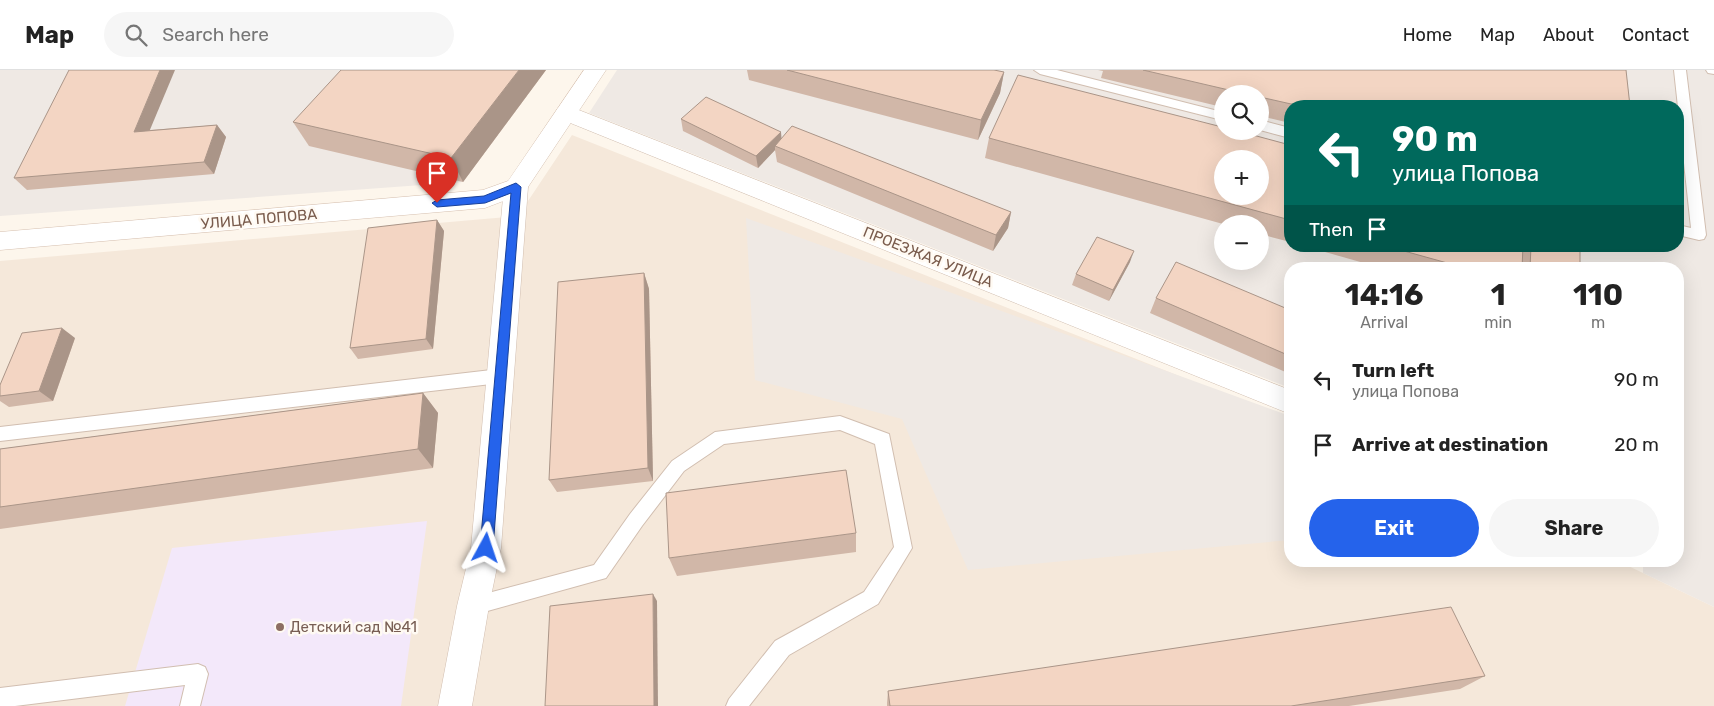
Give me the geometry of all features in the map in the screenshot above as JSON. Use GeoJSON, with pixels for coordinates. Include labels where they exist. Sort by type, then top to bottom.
{"type":"FeatureCollection","features":[{"type":"Feature","properties":{"kind":"street"},"geometry":{"type":"LineString","coordinates":[[455,706],[473,606],[486,548],[516,187],[595,70]]}},
{"type":"Feature","properties":{"kind":"street","name":"ПРОЕЗЖАЯ УЛИЦА"},"geometry":{"type":"LineString","coordinates":[[566,113],[1284,400]]}},
{"type":"Feature","properties":{"kind":"street","name":"УЛИЦА ПОПОВА"},"geometry":{"type":"LineString","coordinates":[[0,241],[485,199],[516,187]]}},
{"type":"Feature","properties":{"kind":"lane"},"geometry":{"type":"LineString","coordinates":[[1040,70],[1214,114]]}},
{"type":"Feature","properties":{"kind":"lane"},"geometry":{"type":"LineString","coordinates":[[1680,70],[1683,100]]}},
{"type":"Feature","properties":{"kind":"lane"},"geometry":{"type":"LineString","coordinates":[[1684,105],[1699,235],[1684,231]]}},
{"type":"Feature","properties":{"kind":"lane"},"geometry":{"type":"LineString","coordinates":[[1269,127],[1284,131]]}},
{"type":"Feature","properties":{"kind":"lane"},"geometry":{"type":"LineString","coordinates":[[0,434],[500,376]]}},
{"type":"Feature","properties":{"kind":"lane"},"geometry":{"type":"LineString","coordinates":[[473,606],[600,572],[636,520],[678,466],[722,437],[840,423],[883,439],[903,548],[872,598],[782,648],[736,706]]}},
{"type":"Feature","properties":{"kind":"lane"},"geometry":{"type":"LineString","coordinates":[[0,698],[198,674],[190,706]]}},
{"type":"Feature","properties":{"kind":"shaded area"},"geometry":{"type":"Polygon","coordinates":[[[0,70],[546,70],[463,182],[0,216],[0,70]]]}},
{"type":"Feature","properties":{"kind":"shaded area"},"geometry":{"type":"Polygon","coordinates":[[[617,70],[1714,70],[1714,607],[1643,573],[1643,567],[1684,567],[1684,262],[1284,262],[1284,386],[589,113],[617,70]]]}},
{"type":"Feature","properties":{"kind":"shaded area"},"geometry":{"type":"Polygon","coordinates":[[[572,135],[1284,418],[1284,567],[1631,567],[1714,607],[1714,706],[0,706],[0,261],[518,216],[572,135]]]}},
{"type":"Feature","properties":{"kind":"shaded area"},"geometry":{"type":"Polygon","coordinates":[[[746,218],[1284,414],[1284,541],[968,570],[902,419],[755,380],[746,218]]]}},
{"type":"Feature","properties":{"kind":"shaded area","name":"Детский сад №41"},"geometry":{"type":"Polygon","coordinates":[[[427,521],[401,706],[125,706],[172,548],[427,521]]]}},
{"type":"Feature","properties":{"kind":"building"},"geometry":{"type":"Polygon","coordinates":[[[69,70],[160,70],[134,132],[217,125],[204,162],[14,178],[69,70]]]}},
{"type":"Feature","properties":{"kind":"building"},"geometry":{"type":"Polygon","coordinates":[[[341,70],[519,70],[451,158],[293,122],[341,70]]]}},
{"type":"Feature","properties":{"kind":"building"},"geometry":{"type":"Polygon","coordinates":[[[787,70],[994,70],[1004,72],[981,120],[787,70]]]}},
{"type":"Feature","properties":{"kind":"building"},"geometry":{"type":"Polygon","coordinates":[[[1143,70],[1626,70],[1629,100],[1284,100],[1284,102],[1269,99],[1269,85],[1214,85],[1214,87],[1143,70]]]}},
{"type":"Feature","properties":{"kind":"building"},"geometry":{"type":"Polygon","coordinates":[[[1018,75],[1214,125],[1214,140],[1269,139],[1284,143],[1284,218],[1235,205],[1269,205],[1269,150],[1214,150],[1214,199],[989,138],[1018,75]]]}},
{"type":"Feature","properties":{"kind":"building"},"geometry":{"type":"Polygon","coordinates":[[[706,97],[781,132],[756,156],[681,119],[706,97]]]}},
{"type":"Feature","properties":{"kind":"building"},"geometry":{"type":"Polygon","coordinates":[[[792,126],[1011,212],[996,235],[775,146],[792,126]]]}},
{"type":"Feature","properties":{"kind":"building"},"geometry":{"type":"Polygon","coordinates":[[[437,220],[426,339],[350,348],[368,228],[437,220]]]}},
{"type":"Feature","properties":{"kind":"building"},"geometry":{"type":"Polygon","coordinates":[[[1097,237],[1134,251],[1113,290],[1076,274],[1097,237]]]}},
{"type":"Feature","properties":{"kind":"building"},"geometry":{"type":"Polygon","coordinates":[[[1408,252],[1523,252],[1522,262],[1444,262],[1408,252]]]}},
{"type":"Feature","properties":{"kind":"building"},"geometry":{"type":"Polygon","coordinates":[[[1531,252],[1580,252],[1580,262],[1530,262],[1531,252]]]}},
{"type":"Feature","properties":{"kind":"building"},"geometry":{"type":"Polygon","coordinates":[[[1176,262],[1284,307],[1284,353],[1156,298],[1176,262]]]}},
{"type":"Feature","properties":{"kind":"building"},"geometry":{"type":"Polygon","coordinates":[[[644,273],[648,468],[549,480],[558,282],[644,273]]]}},
{"type":"Feature","properties":{"kind":"building"},"geometry":{"type":"Polygon","coordinates":[[[62,328],[39,391],[0,396],[0,385],[22,333],[62,328]]]}},
{"type":"Feature","properties":{"kind":"building"},"geometry":{"type":"Polygon","coordinates":[[[423,393],[418,449],[0,507],[0,449],[423,393]]]}},
{"type":"Feature","properties":{"kind":"building"},"geometry":{"type":"Polygon","coordinates":[[[846,470],[856,533],[669,558],[666,493],[846,470]]]}},
{"type":"Feature","properties":{"kind":"building"},"geometry":{"type":"Polygon","coordinates":[[[653,594],[654,706],[545,706],[550,606],[653,594]]]}},
{"type":"Feature","properties":{"kind":"building"},"geometry":{"type":"Polygon","coordinates":[[[1451,607],[1485,676],[1291,706],[890,706],[888,691],[1451,607]]]}},
{"type":"Feature","properties":{"kind":"place","name":"Детский сад №41"},"geometry":{"type":"Point","coordinates":[280,627]}},
{"type":"Feature","properties":{"kind":"route"},"geometry":{"type":"LineString","coordinates":[[437,203],[485,199],[516,187],[486,548]]}}]}
